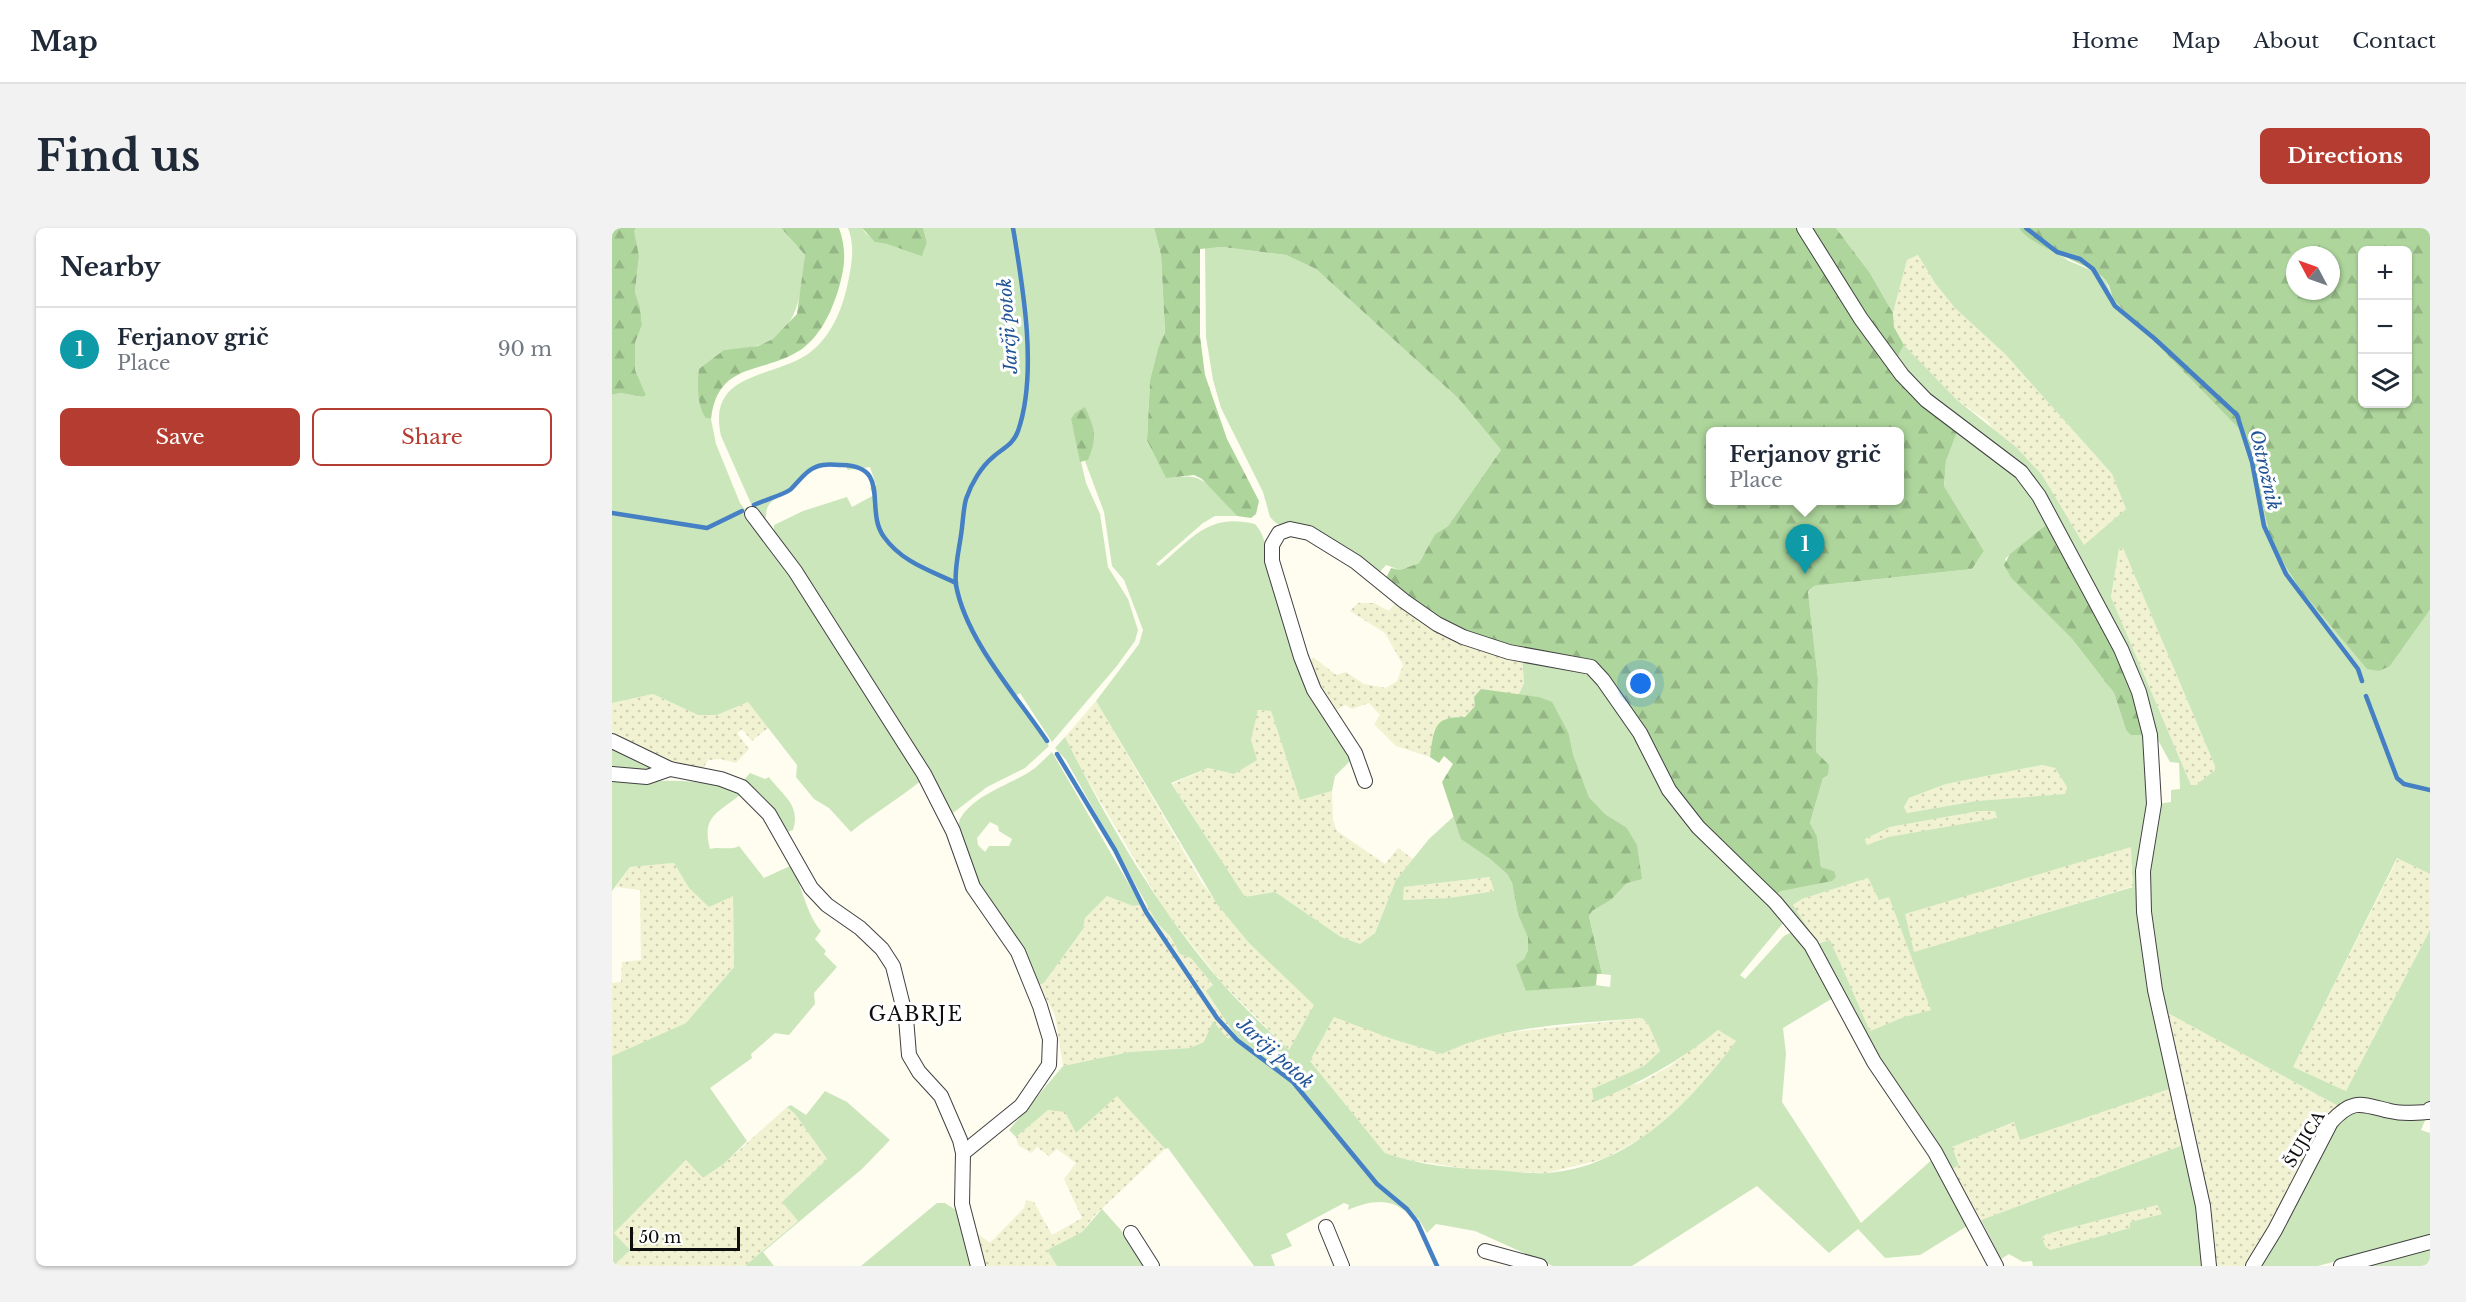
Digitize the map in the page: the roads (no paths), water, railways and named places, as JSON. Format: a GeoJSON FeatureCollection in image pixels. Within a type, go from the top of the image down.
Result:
{"type":"FeatureCollection","features":[{"type":"Feature","properties":{"kind":"street"},"geometry":{"type":"LineString","coordinates":[[1804,228],[1835,279],[1892,362],[1926,400],[2021,472],[2039,496],[2121,649],[2139,692],[2150,735],[2154,804],[2143,871],[2144,912],[2155,990],[2204,1206],[2209,1266]]}},
{"type":"Feature","properties":{"kind":"street"},"geometry":{"type":"LineString","coordinates":[[752,514],[801,580],[924,774],[952,831],[973,887],[1018,952],[1041,1006],[1050,1039],[1049,1065],[1021,1106],[963,1153]]}},
{"type":"Feature","properties":{"kind":"street"},"geometry":{"type":"LineString","coordinates":[[1365,781],[1355,753],[1314,690],[1301,657],[1272,561],[1272,545],[1279,533],[1290,529],[1309,533],[1356,562],[1429,618],[1463,637],[1509,652],[1590,667],[1603,680],[1640,733],[1669,790],[1698,826],[1775,902],[1811,945],[1869,1053],[1935,1152],[1996,1266]]}},
{"type":"Feature","properties":{"kind":"street"},"geometry":{"type":"LineString","coordinates":[[612,741],[670,769],[721,779],[742,787],[756,798],[783,835],[811,888],[827,905],[860,928],[882,949],[893,966],[906,1018],[909,1055],[941,1096],[957,1132],[963,1153],[962,1204],[978,1266]]}},
{"type":"Feature","properties":{"kind":"street"},"geometry":{"type":"LineString","coordinates":[[612,774],[647,777],[670,769]]}},
{"type":"Feature","properties":{"kind":"street","name":"ŠUJICA"},"geometry":{"type":"LineString","coordinates":[[2253,1266],[2275,1230],[2326,1131],[2343,1108],[2356,1104],[2370,1104],[2407,1114],[2428,1112],[2430,1109]]}},
{"type":"Feature","properties":{"kind":"street"},"geometry":{"type":"LineString","coordinates":[[1326,1227],[1342,1266]]}},
{"type":"Feature","properties":{"kind":"street"},"geometry":{"type":"LineString","coordinates":[[1131,1233],[1152,1266]]}},
{"type":"Feature","properties":{"kind":"street"},"geometry":{"type":"LineString","coordinates":[[2341,1266],[2430,1242]]}},
{"type":"Feature","properties":{"kind":"street"},"geometry":{"type":"LineString","coordinates":[[1485,1251],[1540,1266]]}},
{"type":"Feature","properties":{"kind":"waterway","name":"Jarčji potok"},"geometry":{"type":"LineString","coordinates":[[1013,228],[1027,330],[1027,384],[1024,408],[1018,431],[1013,440],[984,466],[968,493],[956,567],[956,585],[970,626],[981,646],[1047,741]]}},
{"type":"Feature","properties":{"kind":"waterway","name":"Ostrožnik"},"geometry":{"type":"LineString","coordinates":[[2026,228],[2057,252],[2080,259],[2093,269],[2115,306],[2155,339],[2237,415],[2252,462],[2264,526],[2286,574],[2358,669],[2362,681]]}},
{"type":"Feature","properties":{"kind":"waterway","name":"Jarčji potok"},"geometry":{"type":"LineString","coordinates":[[754,505],[788,491],[805,474],[818,466],[857,467],[867,473],[872,481],[879,526],[891,546],[908,559],[956,583]]}},
{"type":"Feature","properties":{"kind":"waterway","name":"Jarčji potok"},"geometry":{"type":"LineString","coordinates":[[612,513],[707,528],[742,511]]}},
{"type":"Feature","properties":{"kind":"waterway","name":"Ostrožnik"},"geometry":{"type":"LineString","coordinates":[[2366,696],[2397,778],[2404,784],[2430,790]]}},
{"type":"Feature","properties":{"kind":"waterway","name":"Jarčji potok"},"geometry":{"type":"LineString","coordinates":[[1057,754],[1115,850],[1146,912],[1217,1018],[1237,1040],[1293,1082],[1377,1184],[1407,1209],[1417,1222],[1437,1266]]}},
{"type":"Feature","properties":{"kind":"place","name":"Ferjanov grič"},"geometry":{"type":"Point","coordinates":[1805,574]}},
{"type":"Feature","properties":{"kind":"district","name":"GABRJE"},"geometry":{"type":"Point","coordinates":[916,1014]}}]}
